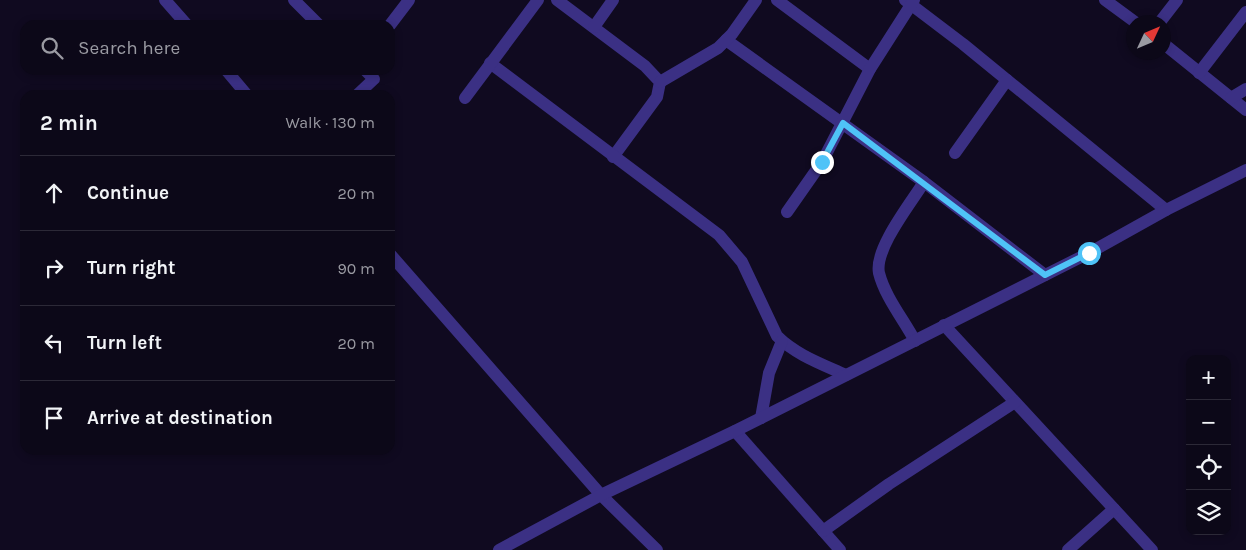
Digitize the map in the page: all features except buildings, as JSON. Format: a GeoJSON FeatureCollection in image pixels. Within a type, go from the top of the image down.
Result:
{"type":"FeatureCollection","features":[{"type":"Feature","properties":{"kind":"street"},"geometry":{"type":"LineString","coordinates":[[165,0],[183,20]]}},
{"type":"Feature","properties":{"kind":"street"},"geometry":{"type":"LineString","coordinates":[[294,0],[315,20]]}},
{"type":"Feature","properties":{"kind":"street"},"geometry":{"type":"LineString","coordinates":[[394,20],[409,0]]}},
{"type":"Feature","properties":{"kind":"street"},"geometry":{"type":"LineString","coordinates":[[465,98],[538,0]]}},
{"type":"Feature","properties":{"kind":"street"},"geometry":{"type":"LineString","coordinates":[[557,0],[645,66],[660,82]]}},
{"type":"Feature","properties":{"kind":"street"},"geometry":{"type":"LineString","coordinates":[[594,27],[614,0]]}},
{"type":"Feature","properties":{"kind":"street"},"geometry":{"type":"LineString","coordinates":[[660,82],[703,59],[726,40],[756,0]]}},
{"type":"Feature","properties":{"kind":"street"},"geometry":{"type":"LineString","coordinates":[[778,0],[870,69]]}},
{"type":"Feature","properties":{"kind":"street"},"geometry":{"type":"LineString","coordinates":[[1105,0],[1126,15]]}},
{"type":"Feature","properties":{"kind":"street"},"geometry":{"type":"LineString","coordinates":[[1165,15],[1177,0]]}},
{"type":"Feature","properties":{"kind":"street"},"geometry":{"type":"LineString","coordinates":[[788,212],[822,162],[870,69],[910,2],[1166,210]]}},
{"type":"Feature","properties":{"kind":"street"},"geometry":{"type":"LineString","coordinates":[[1199,73],[1246,12]]}},
{"type":"Feature","properties":{"kind":"street"},"geometry":{"type":"LineString","coordinates":[[726,40],[924,182],[1045,275]]}},
{"type":"Feature","properties":{"kind":"street"},"geometry":{"type":"LineString","coordinates":[[1171,50],[1246,110]]}},
{"type":"Feature","properties":{"kind":"street"},"geometry":{"type":"LineString","coordinates":[[490,63],[613,157],[699,219],[732,248],[742,262],[772,327],[782,341],[800,354],[846,375]]}},
{"type":"Feature","properties":{"kind":"street"},"geometry":{"type":"LineString","coordinates":[[230,75],[243,90]]}},
{"type":"Feature","properties":{"kind":"street"},"geometry":{"type":"LineString","coordinates":[[362,90],[374,79],[370,75]]}},
{"type":"Feature","properties":{"kind":"street"},"geometry":{"type":"LineString","coordinates":[[955,153],[1007,80]]}},
{"type":"Feature","properties":{"kind":"street"},"geometry":{"type":"LineString","coordinates":[[613,157],[657,97],[660,82]]}},
{"type":"Feature","properties":{"kind":"street"},"geometry":{"type":"LineString","coordinates":[[1231,98],[1246,89]]}},
{"type":"Feature","properties":{"kind":"street"},"geometry":{"type":"LineString","coordinates":[[499,550],[601,495],[735,431],[915,341],[1246,170]]}},
{"type":"Feature","properties":{"kind":"street"},"geometry":{"type":"LineString","coordinates":[[915,341],[882,284],[879,271],[880,258],[885,245],[924,182]]}},
{"type":"Feature","properties":{"kind":"street"},"geometry":{"type":"LineString","coordinates":[[395,260],[601,495],[657,550]]}},
{"type":"Feature","properties":{"kind":"street"},"geometry":{"type":"LineString","coordinates":[[944,325],[1152,550]]}},
{"type":"Feature","properties":{"kind":"street"},"geometry":{"type":"LineString","coordinates":[[761,418],[769,373],[782,341]]}},
{"type":"Feature","properties":{"kind":"street"},"geometry":{"type":"LineString","coordinates":[[823,531],[889,484],[1015,402]]}},
{"type":"Feature","properties":{"kind":"street"},"geometry":{"type":"LineString","coordinates":[[735,431],[840,550]]}},
{"type":"Feature","properties":{"kind":"street"},"geometry":{"type":"LineString","coordinates":[[1068,550],[1114,509]]}},
{"type":"Feature","properties":{"kind":"route"},"geometry":{"type":"LineString","coordinates":[[822,162],[843,123],[924,182],[1045,275],[1089,253]]}}]}
